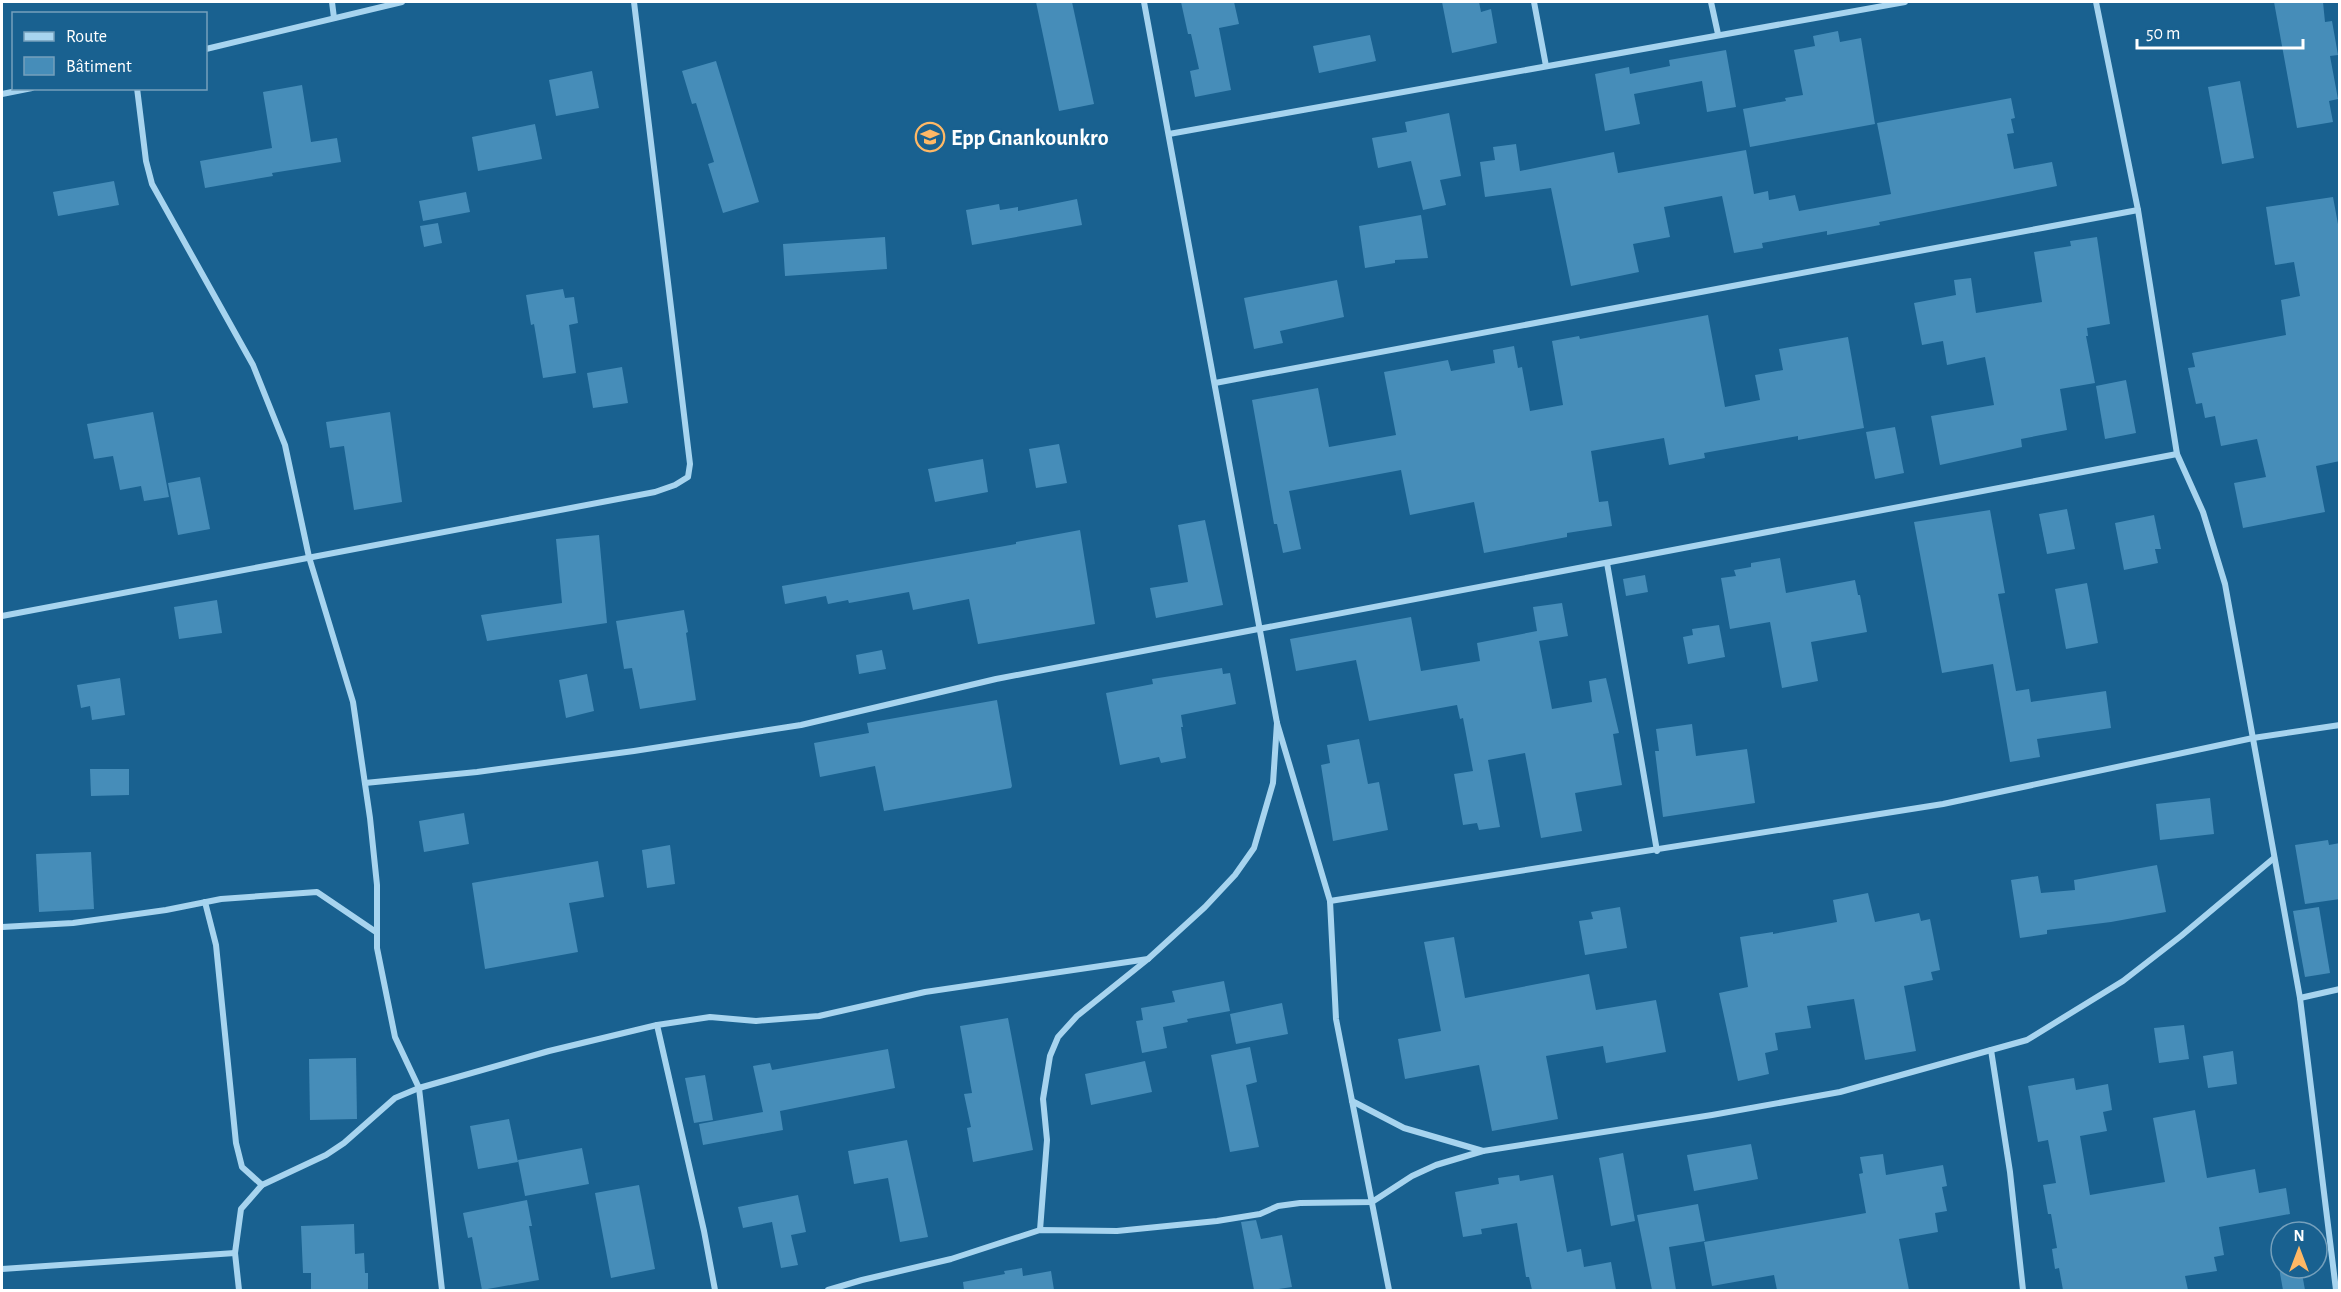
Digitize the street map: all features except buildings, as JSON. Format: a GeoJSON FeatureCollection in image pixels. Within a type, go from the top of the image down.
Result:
{"type":"FeatureCollection","features":[{"type":"Feature","properties":{"kind":"street"},"geometry":{"type":"LineString","coordinates":[[332,2],[334,18]]}},
{"type":"Feature","properties":{"kind":"street"},"geometry":{"type":"LineString","coordinates":[[207,49],[402,2]]}},
{"type":"Feature","properties":{"kind":"street"},"geometry":{"type":"LineString","coordinates":[[2,616],[655,492],[675,485],[688,477],[690,464],[634,2]]}},
{"type":"Feature","properties":{"kind":"street"},"geometry":{"type":"LineString","coordinates":[[1144,2],[1277,723],[1330,902],[1336,1019],[1389,1290]]}},
{"type":"Feature","properties":{"kind":"street"},"geometry":{"type":"LineString","coordinates":[[1534,2],[1546,66]]}},
{"type":"Feature","properties":{"kind":"street"},"geometry":{"type":"LineString","coordinates":[[1712,2],[1718,34]]}},
{"type":"Feature","properties":{"kind":"street"},"geometry":{"type":"LineString","coordinates":[[1169,134],[1905,2]]}},
{"type":"Feature","properties":{"kind":"street"},"geometry":{"type":"LineString","coordinates":[[2096,2],[2138,210],[2177,454],[2203,512],[2225,585],[2300,998],[2336,1290]]}},
{"type":"Feature","properties":{"kind":"street"},"geometry":{"type":"LineString","coordinates":[[2,94],[22,90]]}},
{"type":"Feature","properties":{"kind":"street"},"geometry":{"type":"LineString","coordinates":[[137,90],[146,161],[152,184],[254,365],[285,445],[309,557],[353,702],[377,885],[376,932],[384,990],[395,1037],[418,1088],[442,1290]]}},
{"type":"Feature","properties":{"kind":"street"},"geometry":{"type":"LineString","coordinates":[[1215,383],[2138,210]]}},
{"type":"Feature","properties":{"kind":"street"},"geometry":{"type":"LineString","coordinates":[[365,783],[477,772],[801,725],[996,679],[2177,454]]}},
{"type":"Feature","properties":{"kind":"street"},"geometry":{"type":"LineString","coordinates":[[1607,564],[1657,851]]}},
{"type":"Feature","properties":{"kind":"street"},"geometry":{"type":"LineString","coordinates":[[1040,1230],[1047,1140],[1043,1099],[1050,1056],[1058,1037],[1077,1017],[1148,959],[1205,907],[1235,874],[1254,848],[1273,783],[1277,723]]}},
{"type":"Feature","properties":{"kind":"street"},"geometry":{"type":"LineString","coordinates":[[1330,902],[1943,804],[2253,738],[2340,725]]}},
{"type":"Feature","properties":{"kind":"street"},"geometry":{"type":"LineString","coordinates":[[828,1290],[951,1259],[1040,1230],[1117,1231],[1218,1221],[1260,1214],[1278,1206],[1300,1203],[1372,1202],[1412,1176],[1436,1165],[1483,1151],[1712,1115],[1840,1092],[2027,1040],[2123,981],[2274,858]]}},
{"type":"Feature","properties":{"kind":"street"},"geometry":{"type":"LineString","coordinates":[[2,927],[73,923],[166,910],[221,898],[317,892],[376,932]]}},
{"type":"Feature","properties":{"kind":"street"},"geometry":{"type":"LineString","coordinates":[[205,902],[216,945],[236,1143],[242,1167],[262,1185]]}},
{"type":"Feature","properties":{"kind":"street"},"geometry":{"type":"LineString","coordinates":[[239,1290],[235,1253],[241,1209],[262,1185],[326,1155],[344,1143],[395,1098],[418,1088],[657,1025],[710,1017],[756,1021],[819,1016],[925,992],[1148,959]]}},
{"type":"Feature","properties":{"kind":"street"},"geometry":{"type":"LineString","coordinates":[[2300,998],[2340,989]]}},
{"type":"Feature","properties":{"kind":"street"},"geometry":{"type":"LineString","coordinates":[[657,1025],[704,1231],[715,1290]]}},
{"type":"Feature","properties":{"kind":"street"},"geometry":{"type":"LineString","coordinates":[[1991,1050],[2010,1172],[2023,1290]]}},
{"type":"Feature","properties":{"kind":"street"},"geometry":{"type":"LineString","coordinates":[[1352,1101],[1404,1128],[1483,1151]]}},
{"type":"Feature","properties":{"kind":"street"},"geometry":{"type":"LineString","coordinates":[[2,1269],[235,1253]]}},
{"type":"Feature","properties":{"kind":"place","name":"Epp Gnankounkro"},"geometry":{"type":"Point","coordinates":[930,137]}}]}
